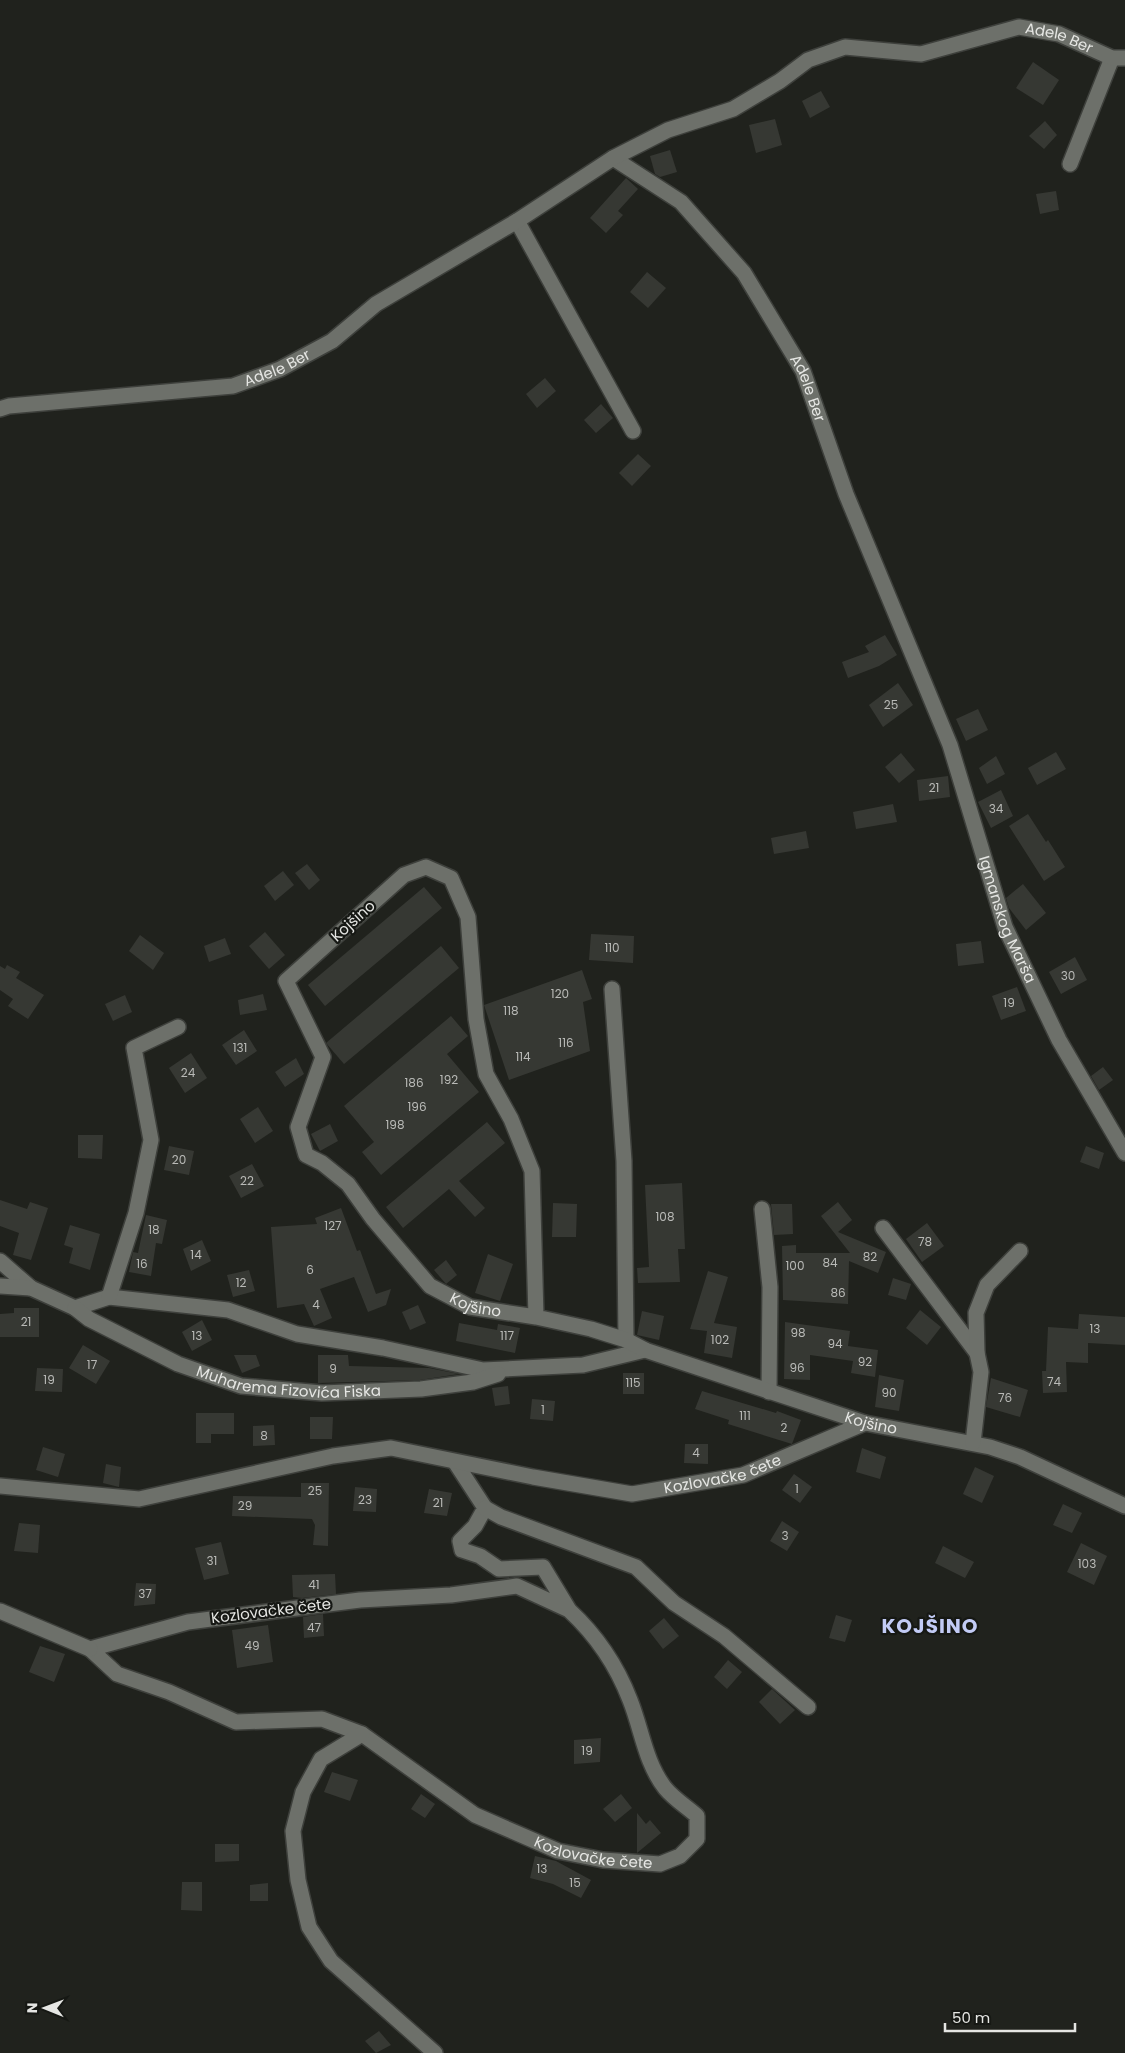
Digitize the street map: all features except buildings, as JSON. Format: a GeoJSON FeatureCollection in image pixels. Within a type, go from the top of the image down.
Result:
{"type":"FeatureCollection","features":[{"type":"Feature","properties":{"kind":"street","name":"Adele Ber"},"geometry":{"type":"LineString","coordinates":[[0,409],[9,406],[233,386],[280,369],[332,341],[376,304],[517,221],[612,158],[668,130],[733,109],[780,81],[808,60],[844,47],[921,54],[1019,26],[1059,34],[1119,58],[1070,164]]}},
{"type":"Feature","properties":{"kind":"street","name":"Adele Ber"},"geometry":{"type":"LineString","coordinates":[[612,158],[681,202],[694,216],[744,273],[803,370],[846,494],[920,673]]}},
{"type":"Feature","properties":{"kind":"street"},"geometry":{"type":"LineString","coordinates":[[517,221],[633,431]]}},
{"type":"Feature","properties":{"kind":"street","name":"Igmanskog Marša"},"geometry":{"type":"LineString","coordinates":[[920,673],[950,745],[1005,927],[1059,1040],[1125,1153]]}},
{"type":"Feature","properties":{"kind":"street","name":"Kojšino"},"geometry":{"type":"LineString","coordinates":[[536,1317],[532,1171],[511,1119],[486,1074],[476,1019],[468,917],[451,878],[426,867],[404,875],[286,981],[323,1056],[298,1128],[306,1155],[322,1163],[348,1184],[373,1220],[430,1286],[470,1307],[536,1317],[626,1340],[645,1350],[865,1423],[973,1443],[1020,1457],[1125,1506]]}},
{"type":"Feature","properties":{"kind":"street"},"geometry":{"type":"LineString","coordinates":[[612,989],[624,1161],[626,1340]]}},
{"type":"Feature","properties":{"kind":"street"},"geometry":{"type":"LineString","coordinates":[[109,1297],[136,1213],[152,1140],[134,1048],[178,1027]]}},
{"type":"Feature","properties":{"kind":"street"},"geometry":{"type":"LineString","coordinates":[[762,1210],[770,1287],[769,1392]]}},
{"type":"Feature","properties":{"kind":"street"},"geometry":{"type":"LineString","coordinates":[[883,1228],[977,1353]]}},
{"type":"Feature","properties":{"kind":"street"},"geometry":{"type":"LineString","coordinates":[[973,1443],[981,1372],[977,1353],[976,1313],[988,1285],[1020,1251]]}},
{"type":"Feature","properties":{"kind":"street"},"geometry":{"type":"LineString","coordinates":[[0,1261],[31,1288]]}},
{"type":"Feature","properties":{"kind":"street","name":"Muharema Fizovića Fiska"},"geometry":{"type":"LineString","coordinates":[[0,1286],[31,1288],[75,1308],[88,1319],[178,1364],[241,1386],[322,1393],[421,1389],[473,1382],[516,1369]]}},
{"type":"Feature","properties":{"kind":"street","name":"Muharema Fizovića Fiska"},"geometry":{"type":"LineString","coordinates":[[75,1308],[109,1297],[228,1310],[297,1334],[383,1348],[483,1370],[583,1365],[645,1350]]}},
{"type":"Feature","properties":{"kind":"street","name":"Kozlovačke čete"},"geometry":{"type":"LineString","coordinates":[[0,1486],[139,1499],[333,1456],[391,1448],[533,1478],[632,1494],[743,1475],[865,1423]]}},
{"type":"Feature","properties":{"kind":"street"},"geometry":{"type":"LineString","coordinates":[[455,1462],[485,1508],[501,1517],[636,1567],[674,1602],[724,1636],[808,1706]]}},
{"type":"Feature","properties":{"kind":"street","name":"Kozlovačke čete"},"geometry":{"type":"LineString","coordinates":[[0,1611],[90,1649],[118,1674],[169,1692],[236,1722],[322,1719],[362,1734],[475,1815],[558,1851],[636,1864],[660,1864],[680,1856],[698,1839],[697,1816],[666,1789],[648,1760],[630,1700],[590,1629],[569,1610],[543,1567],[499,1569],[480,1556],[462,1550],[460,1540],[475,1526],[485,1508]]}},
{"type":"Feature","properties":{"kind":"street","name":"Kozlovačke čete"},"geometry":{"type":"LineString","coordinates":[[90,1649],[188,1622],[360,1600],[451,1595],[516,1586],[569,1610]]}},
{"type":"Feature","properties":{"kind":"street"},"geometry":{"type":"LineString","coordinates":[[362,1734],[321,1759],[303,1792],[293,1831],[298,1880],[309,1927],[331,1961],[435,2053]]}},
{"type":"Feature","properties":{"kind":"district","name":"KOJŠINO"},"geometry":{"type":"Point","coordinates":[930,1626]}}]}
